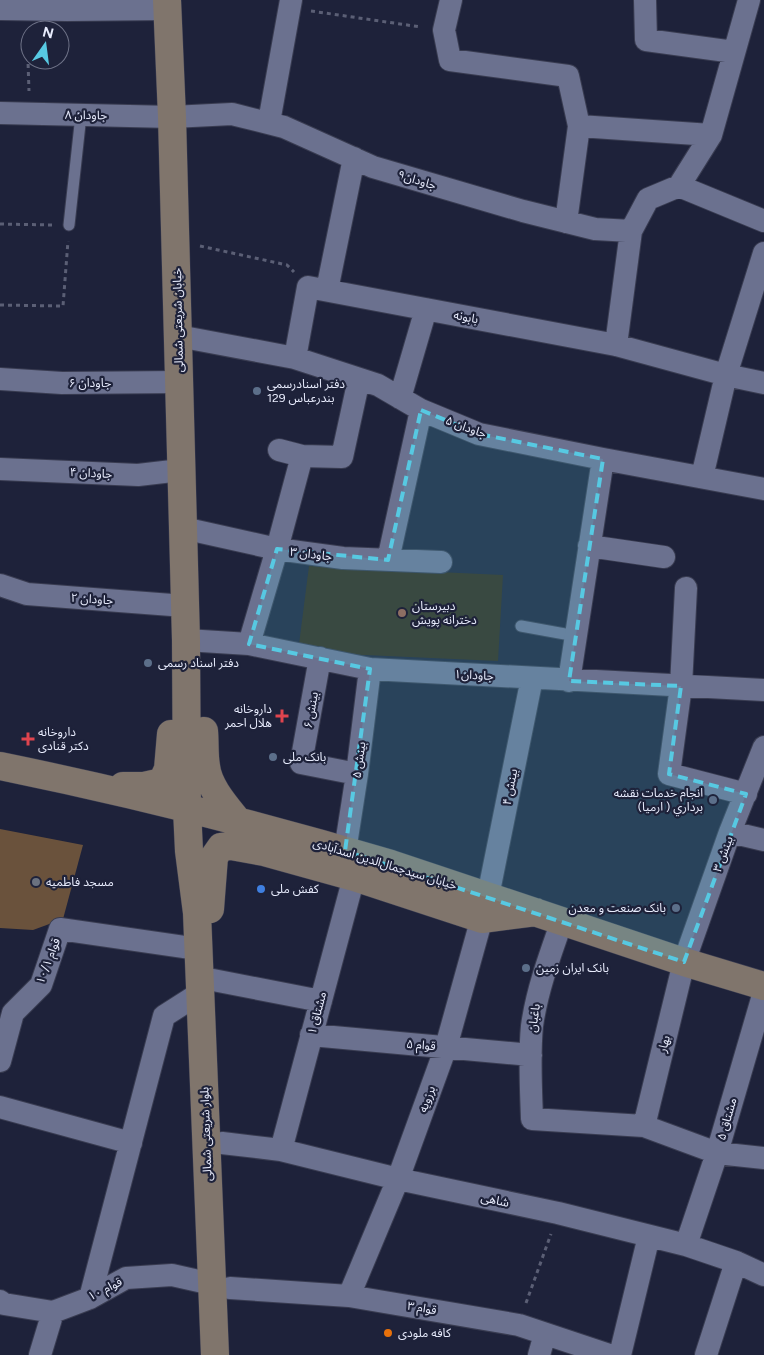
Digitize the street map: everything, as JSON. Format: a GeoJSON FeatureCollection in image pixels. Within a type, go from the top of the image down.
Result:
{"type":"FeatureCollection","features":[{"type":"Feature","properties":{"kind":"main road","name":"خیابان شریعتی شمالی"},"geometry":{"type":"LineString","coordinates":[[167,5],[176,240],[186,640],[187,809],[189,851],[203,913]]}},
{"type":"Feature","properties":{"kind":"main road"},"geometry":{"type":"LineString","coordinates":[[89,786],[144,786],[162,782],[168,770],[171,729],[171,678],[186,640]]}},
{"type":"Feature","properties":{"kind":"main road"},"geometry":{"type":"LineString","coordinates":[[186,640],[202,679],[206,768],[211,782],[222,801],[237,820]]}},
{"type":"Feature","properties":{"kind":"main road","name":"خیابان سیدجمال‌الدین اسدآبادی"},"geometry":{"type":"LineString","coordinates":[[0,766],[237,820],[345,850],[485,908],[536,912],[684,962],[764,986]]}},
{"type":"Feature","properties":{"kind":"main road"},"geometry":{"type":"LineString","coordinates":[[203,913],[214,857],[222,847],[231,846],[264,852],[354,877],[485,908]]}},
{"type":"Feature","properties":{"kind":"main road","name":"بلوار شریعتی شمالی"},"geometry":{"type":"LineString","coordinates":[[203,913],[198,949],[207,986],[222,1143],[221,1286],[215,1355]]}},
{"type":"Feature","properties":{"kind":"main road","name":"بلوار شریعتی شمالی"},"geometry":{"type":"LineString","coordinates":[[203,913],[221,1286],[234,1355]]}},
{"type":"Feature","properties":{"kind":"street"},"geometry":{"type":"LineString","coordinates":[[451,0],[444,30],[450,60],[568,76],[579,126],[566,222]]}},
{"type":"Feature","properties":{"kind":"street"},"geometry":{"type":"LineString","coordinates":[[645,0],[646,40],[734,52]]}},
{"type":"Feature","properties":{"kind":"street"},"geometry":{"type":"LineString","coordinates":[[616,345],[631,231],[648,199],[680,186],[711,134],[749,0]]}},
{"type":"Feature","properties":{"kind":"street"},"geometry":{"type":"LineString","coordinates":[[269,122],[291,4]]}},
{"type":"Feature","properties":{"kind":"street"},"geometry":{"type":"LineString","coordinates":[[0,9],[167,5]]}},
{"type":"Feature","properties":{"kind":"street","name":"جاودان ۸"},"geometry":{"type":"LineString","coordinates":[[0,113],[172,117]]}},
{"type":"Feature","properties":{"kind":"street","name":"جاودان۹"},"geometry":{"type":"LineString","coordinates":[[172,117],[232,114],[269,122],[373,167],[566,222],[595,229],[631,231]]}},
{"type":"Feature","properties":{"kind":"street"},"geometry":{"type":"LineString","coordinates":[[579,126],[711,134]]}},
{"type":"Feature","properties":{"kind":"street"},"geometry":{"type":"LineString","coordinates":[[295,358],[317,289],[354,158]]}},
{"type":"Feature","properties":{"kind":"street"},"geometry":{"type":"LineString","coordinates":[[680,186],[764,221]]}},
{"type":"Feature","properties":{"kind":"street"},"geometry":{"type":"LineString","coordinates":[[702,477],[726,375],[764,253]]}},
{"type":"Feature","properties":{"kind":"street","name":"بابونه"},"geometry":{"type":"LineString","coordinates":[[317,289],[616,345],[726,375],[764,382]]}},
{"type":"Feature","properties":{"kind":"street"},"geometry":{"type":"LineString","coordinates":[[400,398],[426,309]]}},
{"type":"Feature","properties":{"kind":"street","name":"جاودان ۵"},"geometry":{"type":"LineString","coordinates":[[178,336],[295,358],[378,384],[421,410],[479,434],[764,489]]}},
{"type":"Feature","properties":{"kind":"street","name":"جاودان ۶"},"geometry":{"type":"LineString","coordinates":[[0,379],[62,383],[179,382]]}},
{"type":"Feature","properties":{"kind":"street"},"geometry":{"type":"LineString","coordinates":[[279,450],[302,456],[342,457],[359,379]]}},
{"type":"Feature","properties":{"kind":"street"},"geometry":{"type":"LineString","coordinates":[[388,560],[421,410]]}},
{"type":"Feature","properties":{"kind":"street"},"geometry":{"type":"LineString","coordinates":[[249,644],[302,456]]}},
{"type":"Feature","properties":{"kind":"street"},"geometry":{"type":"LineString","coordinates":[[568,680],[603,459]]}},
{"type":"Feature","properties":{"kind":"street","name":"جاودان ۴"},"geometry":{"type":"LineString","coordinates":[[0,469],[138,475],[181,470]]}},
{"type":"Feature","properties":{"kind":"street","name":"جاودان ۳"},"geometry":{"type":"LineString","coordinates":[[183,528],[277,549],[343,558],[442,562]]}},
{"type":"Feature","properties":{"kind":"street"},"geometry":{"type":"LineString","coordinates":[[589,546],[664,557]]}},
{"type":"Feature","properties":{"kind":"street","name":"جاودان ۲"},"geometry":{"type":"LineString","coordinates":[[0,585],[27,594],[185,606]]}},
{"type":"Feature","properties":{"kind":"street"},"geometry":{"type":"LineString","coordinates":[[686,588],[681,686],[669,774],[746,794]]}},
{"type":"Feature","properties":{"kind":"street","name":"جاودان۱"},"geometry":{"type":"LineString","coordinates":[[186,640],[249,644],[370,669],[764,690]]}},
{"type":"Feature","properties":{"kind":"street","name":"بینش ۶"},"geometry":{"type":"LineString","coordinates":[[320,658],[301,763],[357,774]]}},
{"type":"Feature","properties":{"kind":"street","name":"بینش ۵"},"geometry":{"type":"LineString","coordinates":[[345,850],[370,669]]}},
{"type":"Feature","properties":{"kind":"street","name":"بینش ۴"},"geometry":{"type":"LineString","coordinates":[[485,908],[532,678]]}},
{"type":"Feature","properties":{"kind":"street","name":"بینش ۳"},"geometry":{"type":"LineString","coordinates":[[684,962],[730,832],[764,748]]}},
{"type":"Feature","properties":{"kind":"street"},"geometry":{"type":"LineString","coordinates":[[730,832],[764,840]]}},
{"type":"Feature","properties":{"kind":"street","name":"مشتاق ۱"},"geometry":{"type":"LineString","coordinates":[[281,1150],[354,877]]}},
{"type":"Feature","properties":{"kind":"street","name":"برزویه"},"geometry":{"type":"LineString","coordinates":[[349,1296],[398,1179],[446,1047],[485,908]]}},
{"type":"Feature","properties":{"kind":"street","name":"باغبان"},"geometry":{"type":"LineString","coordinates":[[562,921],[538,992],[532,1026],[532,1119],[644,1126]]}},
{"type":"Feature","properties":{"kind":"street","name":"قوام ۱۰/۱"},"geometry":{"type":"LineString","coordinates":[[0,1060],[5,1021],[41,985],[60,930],[198,949]]}},
{"type":"Feature","properties":{"kind":"street","name":"بهار"},"geometry":{"type":"LineString","coordinates":[[644,1126],[684,962]]}},
{"type":"Feature","properties":{"kind":"street"},"geometry":{"type":"LineString","coordinates":[[90,1298],[164,1016],[207,986],[320,1001]]}},
{"type":"Feature","properties":{"kind":"street","name":"مشتاق ۵"},"geometry":{"type":"LineString","coordinates":[[686,1245],[718,1154],[764,992]]}},
{"type":"Feature","properties":{"kind":"street","name":"قوام ۵"},"geometry":{"type":"LineString","coordinates":[[311,1035],[531,1055]]}},
{"type":"Feature","properties":{"kind":"street"},"geometry":{"type":"LineString","coordinates":[[0,1107],[130,1143]]}},
{"type":"Feature","properties":{"kind":"street"},"geometry":{"type":"LineString","coordinates":[[644,1126],[718,1154],[764,1158]]}},
{"type":"Feature","properties":{"kind":"street","name":"شاهی"},"geometry":{"type":"LineString","coordinates":[[222,1143],[281,1150],[398,1179],[558,1213],[686,1245],[736,1262],[764,1275]]}},
{"type":"Feature","properties":{"kind":"street"},"geometry":{"type":"LineString","coordinates":[[620,1355],[650,1236]]}},
{"type":"Feature","properties":{"kind":"street"},"geometry":{"type":"LineString","coordinates":[[706,1355],[736,1262]]}},
{"type":"Feature","properties":{"kind":"street","name":"قوام ۱۰"},"geometry":{"type":"LineString","coordinates":[[0,1300],[4,1304],[53,1312],[90,1298],[126,1278],[172,1275],[221,1286]]}},
{"type":"Feature","properties":{"kind":"street","name":"قوام ۳"},"geometry":{"type":"LineString","coordinates":[[221,1286],[349,1296],[519,1325],[542,1344],[609,1355]]}},
{"type":"Feature","properties":{"kind":"street"},"geometry":{"type":"LineString","coordinates":[[40,1355],[53,1312]]}},
{"type":"Feature","properties":{"kind":"lane"},"geometry":{"type":"LineString","coordinates":[[70,225],[81,115]]}},
{"type":"Feature","properties":{"kind":"lane"},"geometry":{"type":"LineString","coordinates":[[521,626],[576,636]]}},
{"type":"Feature","properties":{"kind":"path"},"geometry":{"type":"LineString","coordinates":[[291,4],[444,30]]}},
{"type":"Feature","properties":{"kind":"path"},"geometry":{"type":"LineString","coordinates":[[26,9],[30,114]]}},
{"type":"Feature","properties":{"kind":"path"},"geometry":{"type":"LineString","coordinates":[[0,224],[70,225],[63,306],[0,305]]}},
{"type":"Feature","properties":{"kind":"path"},"geometry":{"type":"LineString","coordinates":[[176,240],[287,265],[317,289]]}},
{"type":"Feature","properties":{"kind":"path"},"geometry":{"type":"LineString","coordinates":[[519,1325],[558,1213]]}},
{"type":"Feature","properties":{"kind":"highlighted area"},"geometry":{"type":"Polygon","coordinates":[[[421,410],[479,434],[603,459],[569,681],[681,686],[669,774],[746,794],[684,962],[345,851],[370,669],[249,644],[277,549],[388,560],[421,410]]]}},
{"type":"Feature","properties":{"kind":"shaded area","name":"دبیرستان دخترانه پویش"},"geometry":{"type":"Polygon","coordinates":[[[309,566],[503,575],[498,661],[298,652],[309,566]]]}},
{"type":"Feature","properties":{"kind":"building","name":"مسجد فاطمیه"},"geometry":{"type":"Polygon","coordinates":[[[0,829],[83,845],[63,919],[33,930],[0,928],[0,829]]]}},
{"type":"Feature","properties":{"kind":"place","name":"دفتر اسنادرسمی 129 بندرعباس"},"geometry":{"type":"Point","coordinates":[257,391]}},
{"type":"Feature","properties":{"kind":"place","name":"دبیرستان دخترانه پویش"},"geometry":{"type":"Point","coordinates":[402,613]}},
{"type":"Feature","properties":{"kind":"place","name":"دفتر اسناد رسمی"},"geometry":{"type":"Point","coordinates":[148,663]}},
{"type":"Feature","properties":{"kind":"place","name":"داروخانه هلال احمر"},"geometry":{"type":"Point","coordinates":[282,716]}},
{"type":"Feature","properties":{"kind":"place","name":"داروخانه دکتر قنادی"},"geometry":{"type":"Point","coordinates":[28,739]}},
{"type":"Feature","properties":{"kind":"place","name":"بانک ملی"},"geometry":{"type":"Point","coordinates":[273,757]}},
{"type":"Feature","properties":{"kind":"place","name":"انجام خدمات نقشه برداري ( ارميا)"},"geometry":{"type":"Point","coordinates":[713,800]}},
{"type":"Feature","properties":{"kind":"place","name":"مسجد فاطمیه"},"geometry":{"type":"Point","coordinates":[36,882]}},
{"type":"Feature","properties":{"kind":"place","name":"کفش ملی"},"geometry":{"type":"Point","coordinates":[261,889]}},
{"type":"Feature","properties":{"kind":"place","name":"بانک صنعت و معدن"},"geometry":{"type":"Point","coordinates":[676,908]}},
{"type":"Feature","properties":{"kind":"place","name":"بانک ایران زمین"},"geometry":{"type":"Point","coordinates":[526,968]}},
{"type":"Feature","properties":{"kind":"place","name":"کافه ملودی"},"geometry":{"type":"Point","coordinates":[388,1333]}}]}
